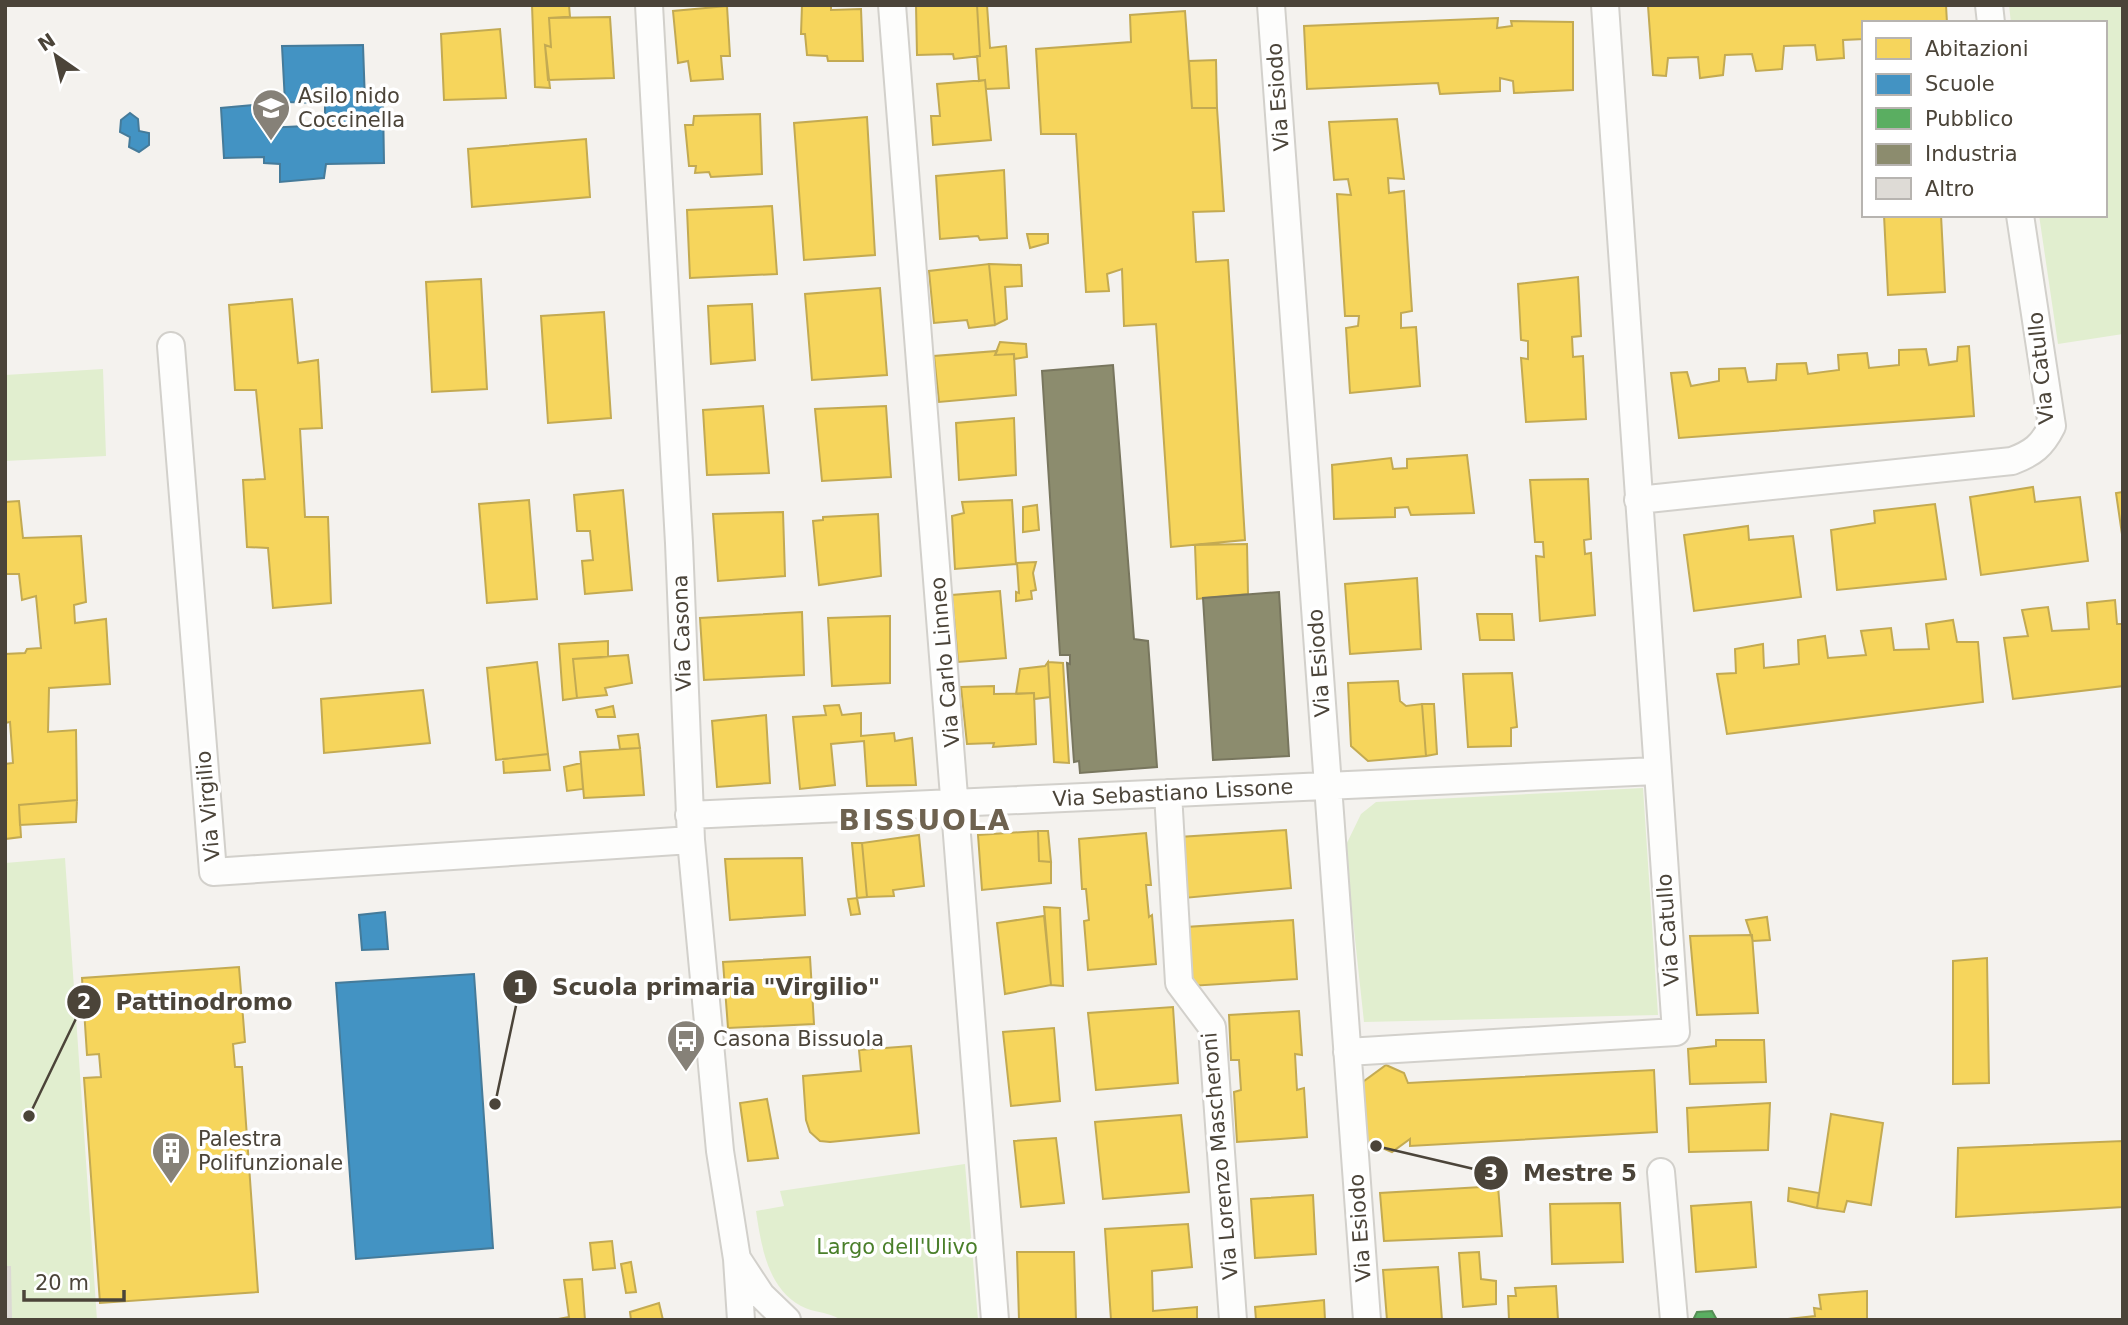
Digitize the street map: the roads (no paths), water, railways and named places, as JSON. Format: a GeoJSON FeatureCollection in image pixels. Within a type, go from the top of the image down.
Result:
{"type":"FeatureCollection","features":[{"type":"Feature","properties":{"kind":"street","name":"Via Casona"},"geometry":{"type":"LineString","coordinates":[[649,5],[679,543],[690,828],[720,1151],[737,1259],[741,1320]]}},
{"type":"Feature","properties":{"kind":"street","name":"Via Carlo Linneo"},"geometry":{"type":"LineString","coordinates":[[892,5],[995,1320]]}},
{"type":"Feature","properties":{"kind":"street","name":"Via Esiodo"},"geometry":{"type":"LineString","coordinates":[[1271,5],[1367,1320]]}},
{"type":"Feature","properties":{"kind":"street","name":"Via Catullo"},"geometry":{"type":"LineString","coordinates":[[1348,1052],[1676,1032],[1605,5]]}},
{"type":"Feature","properties":{"kind":"street","name":"Via Catullo"},"geometry":{"type":"LineString","coordinates":[[1638,500],[2012,461],[2032,453],[2045,440],[2052,426],[2020,217]]}},
{"type":"Feature","properties":{"kind":"street","name":"Via Virgilio"},"geometry":{"type":"LineString","coordinates":[[171,346],[213,872],[690,828]]}},
{"type":"Feature","properties":{"kind":"street","name":"Via Sebastiano Lissone"},"geometry":{"type":"LineString","coordinates":[[690,828],[956,803],[1656,771]]}},
{"type":"Feature","properties":{"kind":"street","name":"Via Lorenzo Mascheroni"},"geometry":{"type":"LineString","coordinates":[[1168,793],[1178,983],[1212,1027],[1233,1320]]}},
{"type":"Feature","properties":{"kind":"street"},"geometry":{"type":"LineString","coordinates":[[1661,1172],[1674,1320]]}},
{"type":"Feature","properties":{"kind":"street","name":"Via Casona"},"geometry":{"type":"LineString","coordinates":[[737,1259],[761,1295],[787,1320]]}},
{"type":"Feature","properties":{"kind":"place","name":"Asilo nido Coccinella"},"geometry":{"type":"Point","coordinates":[271,142]}},
{"type":"Feature","properties":{"kind":"place","name":"Casona Bissuola"},"geometry":{"type":"Point","coordinates":[686,1073]}},
{"type":"Feature","properties":{"kind":"place","name":"Scuola primaria \"Virgilio\""},"geometry":{"type":"Point","coordinates":[495,1104]}},
{"type":"Feature","properties":{"kind":"place","name":"Pattinodromo"},"geometry":{"type":"Point","coordinates":[29,1116]}},
{"type":"Feature","properties":{"kind":"place","name":"Mestre 5"},"geometry":{"type":"Point","coordinates":[1376,1146]}},
{"type":"Feature","properties":{"kind":"place","name":"Palestra Polifunzionale"},"geometry":{"type":"Point","coordinates":[171,1185]}},
{"type":"Feature","properties":{"kind":"district","name":"BISSUOLA"},"geometry":{"type":"Point","coordinates":[925,820]}},
{"type":"Feature","properties":{"kind":"park label","name":"Largo dell'Ulivo"},"geometry":{"type":"Point","coordinates":[897,1247]}}]}
